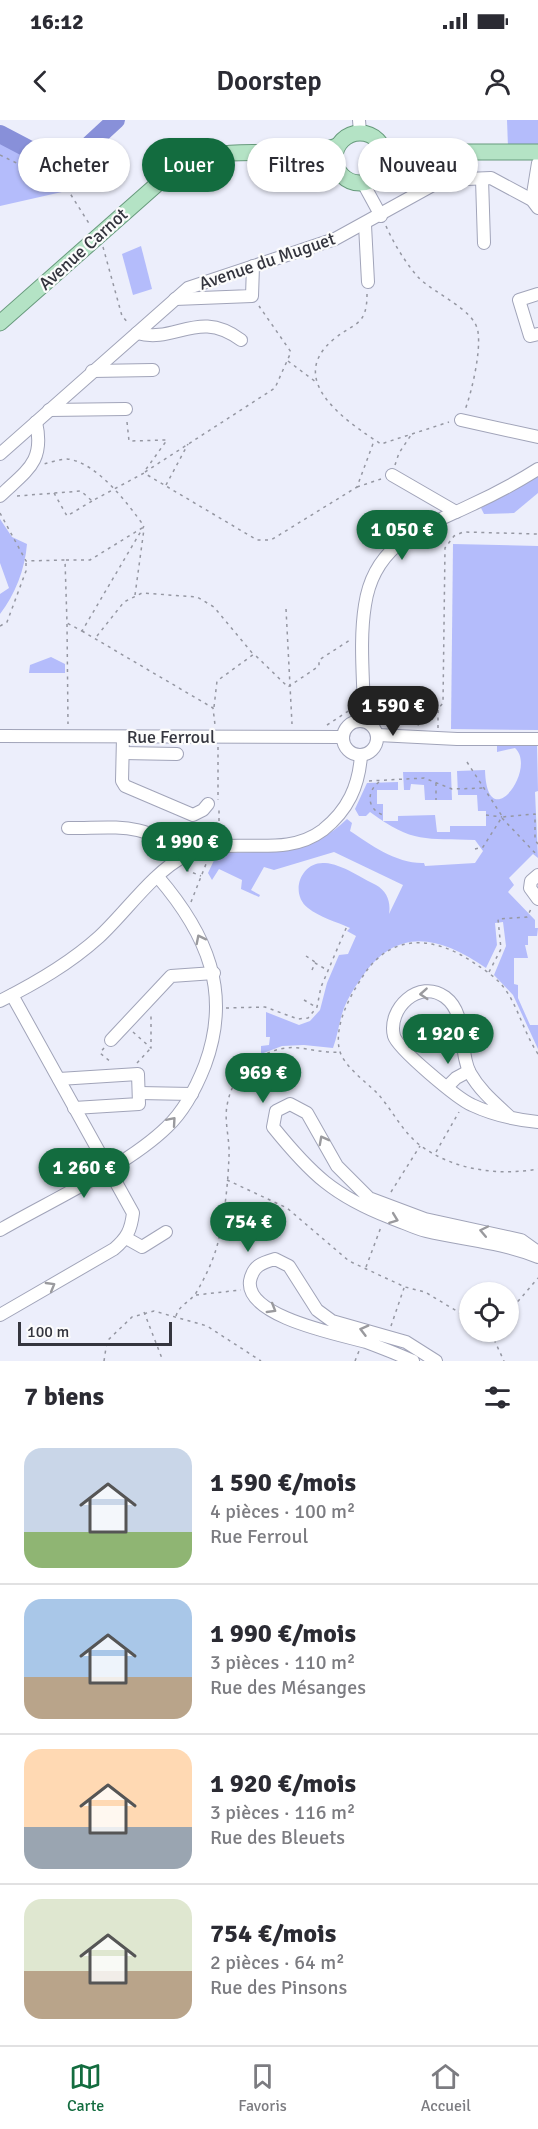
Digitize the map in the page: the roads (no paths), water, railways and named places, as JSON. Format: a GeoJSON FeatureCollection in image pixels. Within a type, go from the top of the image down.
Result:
{"type":"FeatureCollection","features":[{"type":"Feature","properties":{"kind":"main road"},"geometry":{"type":"LineString","coordinates":[[344,138],[359,126],[375,138]]}},
{"type":"Feature","properties":{"kind":"main road"},"geometry":{"type":"LineString","coordinates":[[478,153],[538,152]]}},
{"type":"Feature","properties":{"kind":"main road","name":"Avenue Carnot"},"geometry":{"type":"LineString","coordinates":[[0,323],[163,179],[182,166],[221,154],[247,153]]}},
{"type":"Feature","properties":{"kind":"street"},"geometry":{"type":"LineString","coordinates":[[535,204],[538,163]]}},
{"type":"Feature","properties":{"kind":"street","name":"Avenue du Muguet"},"geometry":{"type":"LineString","coordinates":[[0,454],[188,288],[335,239],[381,216],[442,180],[491,178],[535,204]]}},
{"type":"Feature","properties":{"kind":"street"},"geometry":{"type":"LineString","coordinates":[[482,179],[484,243]]}},
{"type":"Feature","properties":{"kind":"street"},"geometry":{"type":"LineString","coordinates":[[368,192],[381,216]]}},
{"type":"Feature","properties":{"kind":"street"},"geometry":{"type":"LineString","coordinates":[[364,225],[368,282]]}},
{"type":"Feature","properties":{"kind":"street"},"geometry":{"type":"LineString","coordinates":[[175,299],[252,296],[253,266]]}},
{"type":"Feature","properties":{"kind":"street"},"geometry":{"type":"LineString","coordinates":[[538,294],[519,300],[530,336],[538,334]]}},
{"type":"Feature","properties":{"kind":"street"},"geometry":{"type":"LineString","coordinates":[[137,333],[148,336],[198,325],[219,327],[241,340]]}},
{"type":"Feature","properties":{"kind":"street"},"geometry":{"type":"LineString","coordinates":[[92,371],[153,370]]}},
{"type":"Feature","properties":{"kind":"street"},"geometry":{"type":"LineString","coordinates":[[49,410],[126,409]]}},
{"type":"Feature","properties":{"kind":"street"},"geometry":{"type":"LineString","coordinates":[[461,420],[538,437]]}},
{"type":"Feature","properties":{"kind":"street"},"geometry":{"type":"LineString","coordinates":[[5,496],[31,466],[41,443],[36,422]]}},
{"type":"Feature","properties":{"kind":"street"},"geometry":{"type":"LineString","coordinates":[[364,713],[348,726],[343,737],[346,748],[361,755],[373,750],[378,735],[364,713],[364,606],[370,580],[386,555],[412,532],[511,486],[538,469]]}},
{"type":"Feature","properties":{"kind":"street"},"geometry":{"type":"LineString","coordinates":[[392,476],[456,512]]}},
{"type":"Feature","properties":{"kind":"street","name":"Rue Ferroul"},"geometry":{"type":"LineString","coordinates":[[0,736],[123,737],[220,732],[293,737],[343,737]]}},
{"type":"Feature","properties":{"kind":"street"},"geometry":{"type":"LineString","coordinates":[[378,735],[457,739],[538,739]]}},
{"type":"Feature","properties":{"kind":"street"},"geometry":{"type":"LineString","coordinates":[[123,737],[122,782],[125,786],[193,815],[203,810],[208,804]]}},
{"type":"Feature","properties":{"kind":"street"},"geometry":{"type":"LineString","coordinates":[[123,753],[177,754]]}},
{"type":"Feature","properties":{"kind":"street"},"geometry":{"type":"LineString","coordinates":[[0,1001],[59,969],[99,936],[158,877],[186,855],[214,846],[282,847],[322,831],[345,809],[359,779],[361,755]]}},
{"type":"Feature","properties":{"kind":"street"},"geometry":{"type":"LineString","coordinates":[[68,828],[131,828],[154,834],[186,855]]}},
{"type":"Feature","properties":{"kind":"street"},"geometry":{"type":"LineString","coordinates":[[537,899],[530,885],[538,875]]}},
{"type":"Feature","properties":{"kind":"street"},"geometry":{"type":"LineString","coordinates":[[0,1230],[109,1168],[167,1127],[192,1094],[208,1057],[215,1027],[217,1003],[214,973],[206,950],[189,918],[158,877]]}},
{"type":"Feature","properties":{"kind":"street"},"geometry":{"type":"LineString","coordinates":[[111,1040],[171,976],[214,973]]}},
{"type":"Feature","properties":{"kind":"street"},"geometry":{"type":"LineString","coordinates":[[510,1117],[484,1094],[469,1071],[454,1008],[444,996],[429,992],[411,995],[399,1006],[393,1020],[394,1038],[417,1063],[471,1105],[510,1117],[538,1122]]}},
{"type":"Feature","properties":{"kind":"street"},"geometry":{"type":"LineString","coordinates":[[0,1315],[114,1249],[126,1238],[132,1226],[133,1213],[12,995]]}},
{"type":"Feature","properties":{"kind":"street"},"geometry":{"type":"LineString","coordinates":[[447,1087],[456,1078],[469,1071]]}},
{"type":"Feature","properties":{"kind":"street"},"geometry":{"type":"LineString","coordinates":[[59,1079],[138,1074],[140,1104],[75,1108]]}},
{"type":"Feature","properties":{"kind":"street"},"geometry":{"type":"LineString","coordinates":[[139,1093],[192,1094]]}},
{"type":"Feature","properties":{"kind":"street"},"geometry":{"type":"LineString","coordinates":[[366,1202],[352,1181],[337,1166],[307,1113],[290,1104],[276,1111],[273,1127],[321,1181],[344,1197],[366,1202],[425,1231],[513,1247],[538,1257]]}},
{"type":"Feature","properties":{"kind":"street"},"geometry":{"type":"LineString","coordinates":[[344,1197],[352,1181]]}},
{"type":"Feature","properties":{"kind":"street"},"geometry":{"type":"LineString","coordinates":[[385,1210],[521,1240],[538,1252]]}},
{"type":"Feature","properties":{"kind":"street"},"geometry":{"type":"LineString","coordinates":[[126,1238],[142,1247],[166,1232]]}},
{"type":"Feature","properties":{"kind":"street"},"geometry":{"type":"LineString","coordinates":[[330,1328],[289,1266],[275,1259],[260,1263],[252,1271],[251,1288],[257,1299],[271,1310],[330,1328],[391,1342],[406,1342],[436,1361]]}},
{"type":"Feature","properties":{"kind":"street"},"geometry":{"type":"LineString","coordinates":[[391,1342],[413,1361]]}},
{"type":"Feature","properties":{"kind":"waterway"},"geometry":{"type":"LineString","coordinates":[[0,134],[40,155],[78,155],[116,120]]}}]}
